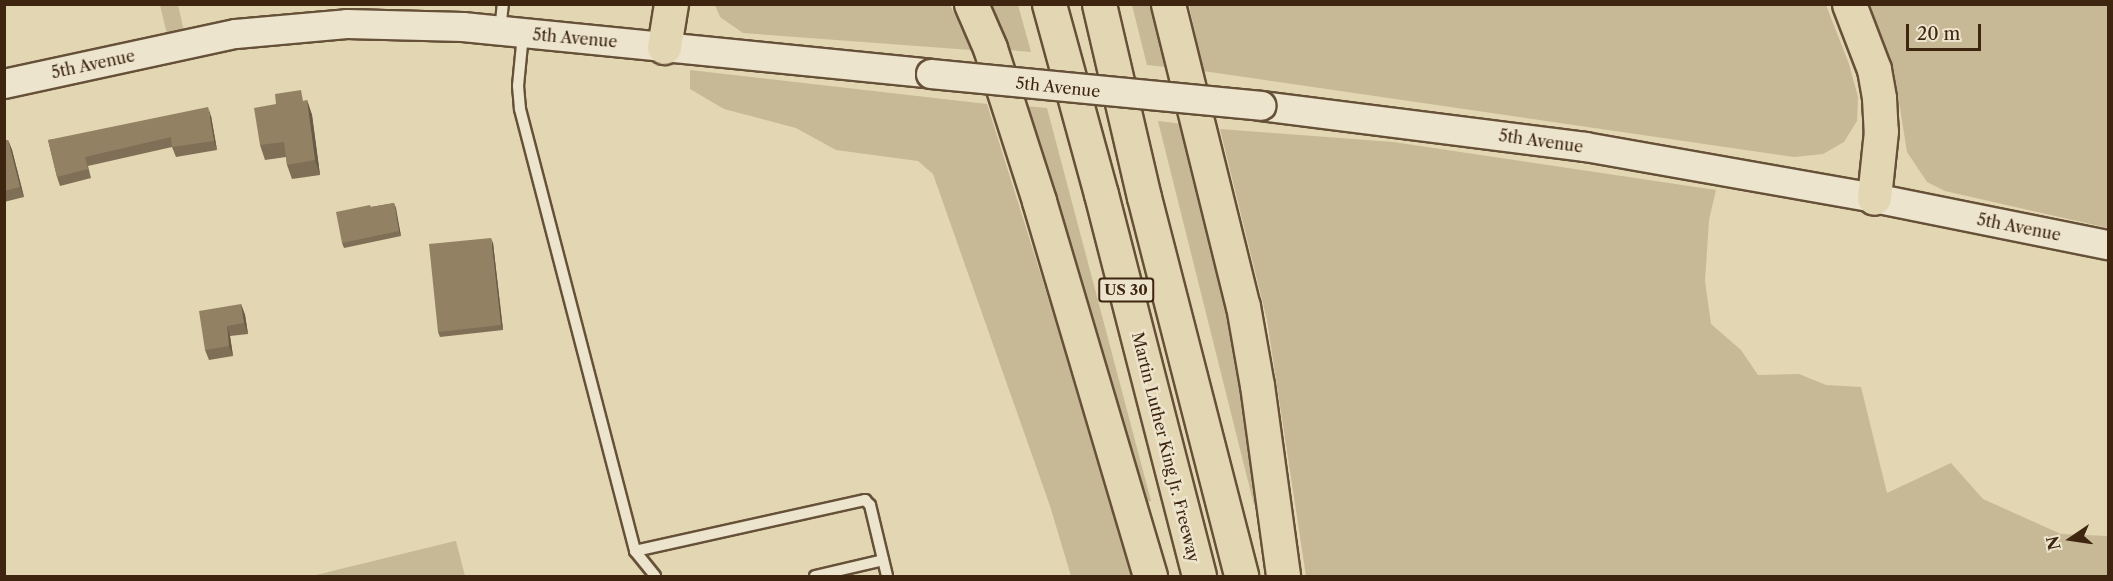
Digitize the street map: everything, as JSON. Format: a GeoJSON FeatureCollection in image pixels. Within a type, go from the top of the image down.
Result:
{"type":"FeatureCollection","features":[{"type":"Feature","properties":{"kind":"highway"},"geometry":{"type":"LineString","coordinates":[[664,47],[671,4]]}},
{"type":"Feature","properties":{"kind":"highway"},"geometry":{"type":"LineString","coordinates":[[971,4],[990,48],[1039,201],[1150,576]]}},
{"type":"Feature","properties":{"kind":"highway","name":"Martin Luther King Jr. Freeway"},"geometry":{"type":"LineString","coordinates":[[1049,4],[1101,194],[1199,576]]}},
{"type":"Feature","properties":{"kind":"highway","name":"US 30"},"geometry":{"type":"LineString","coordinates":[[1099,4],[1144,196],[1241,576]]}},
{"type":"Feature","properties":{"kind":"highway"},"geometry":{"type":"LineString","coordinates":[[1168,4],[1243,306],[1257,385],[1283,576]]}},
{"type":"Feature","properties":{"kind":"highway"},"geometry":{"type":"LineString","coordinates":[[1849,4],[1874,69],[1879,98],[1881,131],[1875,198]]}},
{"type":"Feature","properties":{"kind":"street","name":"5th Avenue"},"geometry":{"type":"LineString","coordinates":[[4,84],[236,34],[347,24],[509,23],[664,47],[1261,106],[1585,147],[1875,198],[2109,245]]}},
{"type":"Feature","properties":{"kind":"lane"},"geometry":{"type":"LineString","coordinates":[[509,23],[520,109],[635,551],[639,560],[655,576]]}},
{"type":"Feature","properties":{"kind":"lane"},"geometry":{"type":"LineString","coordinates":[[635,551],[859,499],[865,500],[870,505],[887,576]]}},
{"type":"Feature","properties":{"kind":"lane"},"geometry":{"type":"LineString","coordinates":[[815,576],[883,560]]}},
{"type":"Feature","properties":{"kind":"shaded area"},"geometry":{"type":"Polygon","coordinates":[[[160,5],[178,5],[184,31],[167,34],[160,5]]]}},
{"type":"Feature","properties":{"kind":"shaded area"},"geometry":{"type":"Polygon","coordinates":[[[715,5],[950,5],[971,50],[743,33],[720,17],[715,5]]]}},
{"type":"Feature","properties":{"kind":"shaded area"},"geometry":{"type":"Polygon","coordinates":[[[988,5],[1018,5],[1031,52],[1009,50],[988,5]]]}},
{"type":"Feature","properties":{"kind":"shaded area"},"geometry":{"type":"Polygon","coordinates":[[[1132,5],[1153,5],[1167,67],[1147,65],[1132,5]]]}},
{"type":"Feature","properties":{"kind":"shaded area"},"geometry":{"type":"Polygon","coordinates":[[[1189,5],[1826,5],[1849,64],[1858,97],[1857,121],[1844,142],[1823,154],[1794,157],[1203,71],[1189,5]]]}},
{"type":"Feature","properties":{"kind":"shaded area"},"geometry":{"type":"Polygon","coordinates":[[[1870,5],[2108,5],[2108,228],[1945,191],[1927,182],[1907,152],[1894,70],[1870,5]]]}},
{"type":"Feature","properties":{"kind":"shaded area"},"geometry":{"type":"Polygon","coordinates":[[[690,70],[987,104],[1056,323],[1131,576],[1071,576],[1050,506],[933,174],[918,161],[836,150],[796,128],[724,109],[690,89],[690,70]]]}},
{"type":"Feature","properties":{"kind":"shaded area"},"geometry":{"type":"Polygon","coordinates":[[[1024,106],[1047,108],[1151,501],[1144,503],[1024,106]]]}},
{"type":"Feature","properties":{"kind":"shaded area"},"geometry":{"type":"Polygon","coordinates":[[[1158,121],[1182,124],[1225,304],[1259,504],[1254,505],[1158,121]]]}},
{"type":"Feature","properties":{"kind":"shaded area"},"geometry":{"type":"Polygon","coordinates":[[[1220,129],[1393,142],[1716,190],[1709,220],[1705,281],[1711,324],[1741,350],[1758,375],[1799,374],[1826,385],[1861,387],[1887,493],[1951,463],[1983,499],[2061,534],[2108,536],[2108,576],[1306,576],[1267,320],[1220,129]]]}},
{"type":"Feature","properties":{"kind":"shaded area"},"geometry":{"type":"Polygon","coordinates":[[[455,541],[465,576],[312,576],[455,541]]]}},
{"type":"Feature","properties":{"kind":"building"},"geometry":{"type":"Polygon","coordinates":[[[301,90],[303,101],[307,100],[315,160],[287,165],[284,142],[260,145],[254,108],[276,104],[275,94],[301,90]]]}},
{"type":"Feature","properties":{"kind":"building"},"geometry":{"type":"Polygon","coordinates":[[[208,107],[214,141],[172,147],[171,137],[85,157],[88,169],[57,177],[48,140],[208,107]]]}},
{"type":"Feature","properties":{"kind":"building"},"geometry":{"type":"Polygon","coordinates":[[[8,140],[20,187],[4,191],[4,141],[8,140]]]}},
{"type":"Feature","properties":{"kind":"building"},"geometry":{"type":"Polygon","coordinates":[[[394,203],[399,231],[342,243],[336,212],[394,203]]]}},
{"type":"Feature","properties":{"kind":"building"},"geometry":{"type":"Polygon","coordinates":[[[491,238],[501,325],[438,332],[429,244],[491,238]]]}},
{"type":"Feature","properties":{"kind":"building"},"geometry":{"type":"Polygon","coordinates":[[[241,304],[244,323],[227,326],[229,346],[205,350],[199,311],[241,304]]]}}]}
